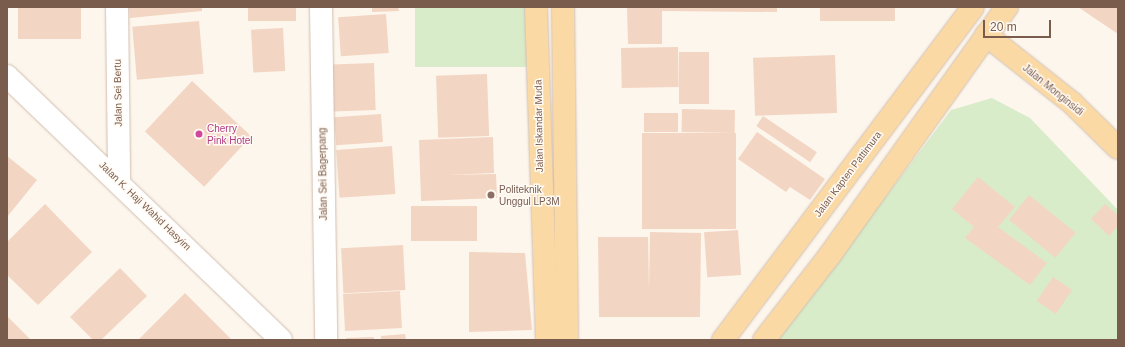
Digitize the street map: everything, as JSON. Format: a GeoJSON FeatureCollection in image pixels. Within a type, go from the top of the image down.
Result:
{"type":"FeatureCollection","features":[{"type":"Feature","properties":{"kind":"main road","name":"Jalan Iskandar Muda"},"geometry":{"type":"LineString","coordinates":[[536,7],[547,340]]}},
{"type":"Feature","properties":{"kind":"main road"},"geometry":{"type":"LineString","coordinates":[[562,7],[567,340]]}},
{"type":"Feature","properties":{"kind":"main road","name":"Jalan Kapten Pattimura"},"geometry":{"type":"LineString","coordinates":[[723,340],[973,7]]}},
{"type":"Feature","properties":{"kind":"main road"},"geometry":{"type":"LineString","coordinates":[[764,340],[830,255],[1007,7]]}},
{"type":"Feature","properties":{"kind":"main road","name":"Jalan Monginsidi"},"geometry":{"type":"LineString","coordinates":[[986,35],[1072,103],[1118,148]]}},
{"type":"Feature","properties":{"kind":"street","name":"Jalan Sei Bertu"},"geometry":{"type":"LineString","coordinates":[[117,7],[119,180]]}},
{"type":"Feature","properties":{"kind":"street","name":"Jalan Sei Bagerpang"},"geometry":{"type":"LineString","coordinates":[[321,7],[326,340]]}},
{"type":"Feature","properties":{"kind":"street","name":"Jalan K. Haji Wahid Hasyim"},"geometry":{"type":"LineString","coordinates":[[7,76],[119,180],[281,340]]}},
{"type":"Feature","properties":{"kind":"green space"},"geometry":{"type":"Polygon","coordinates":[[[415,7],[530,7],[530,67],[415,67],[415,7]]]}},
{"type":"Feature","properties":{"kind":"green space"},"geometry":{"type":"Polygon","coordinates":[[[992,98],[1030,118],[1118,210],[1118,340],[778,340],[951,110],[992,98]]]}},
{"type":"Feature","properties":{"kind":"building"},"geometry":{"type":"Polygon","coordinates":[[[18,7],[81,7],[81,39],[18,39],[18,7]]]}},
{"type":"Feature","properties":{"kind":"building"},"geometry":{"type":"Polygon","coordinates":[[[129,7],[202,7],[202,11],[130,18],[129,7]]]}},
{"type":"Feature","properties":{"kind":"building"},"geometry":{"type":"Polygon","coordinates":[[[248,7],[296,7],[296,21],[248,21],[248,7]]]}},
{"type":"Feature","properties":{"kind":"building"},"geometry":{"type":"Polygon","coordinates":[[[372,7],[398,7],[399,11],[372,12],[372,7]]]}},
{"type":"Feature","properties":{"kind":"building"},"geometry":{"type":"Polygon","coordinates":[[[627,7],[777,7],[777,12],[662,11],[662,44],[628,44],[627,7]]]}},
{"type":"Feature","properties":{"kind":"building"},"geometry":{"type":"Polygon","coordinates":[[[820,7],[895,7],[895,21],[820,21],[820,7]]]}},
{"type":"Feature","properties":{"kind":"building"},"geometry":{"type":"Polygon","coordinates":[[[1078,7],[1118,7],[1118,34],[1078,7]]]}},
{"type":"Feature","properties":{"kind":"building"},"geometry":{"type":"Polygon","coordinates":[[[386,14],[389,53],[341,56],[338,17],[386,14]]]}},
{"type":"Feature","properties":{"kind":"building"},"geometry":{"type":"Polygon","coordinates":[[[199,21],[204,74],[137,80],[132,27],[199,21]]]}},
{"type":"Feature","properties":{"kind":"building"},"geometry":{"type":"Polygon","coordinates":[[[283,28],[285,71],[253,73],[251,30],[283,28]]]}},
{"type":"Feature","properties":{"kind":"building"},"geometry":{"type":"Polygon","coordinates":[[[678,47],[679,87],[622,88],[621,48],[678,47]]]}},
{"type":"Feature","properties":{"kind":"building"},"geometry":{"type":"Polygon","coordinates":[[[679,52],[709,52],[709,104],[679,104],[679,52]]]}},
{"type":"Feature","properties":{"kind":"building"},"geometry":{"type":"Polygon","coordinates":[[[835,55],[837,113],[755,116],[753,58],[835,55]]]}},
{"type":"Feature","properties":{"kind":"building"},"geometry":{"type":"Polygon","coordinates":[[[374,63],[376,110],[334,111],[332,64],[374,63]]]}},
{"type":"Feature","properties":{"kind":"building"},"geometry":{"type":"Polygon","coordinates":[[[487,74],[489,136],[438,138],[436,76],[487,74]]]}},
{"type":"Feature","properties":{"kind":"building","name":"Cherry Pink Hotel"},"geometry":{"type":"Polygon","coordinates":[[[192,81],[251,136],[204,187],[145,131],[192,81]]]}},
{"type":"Feature","properties":{"kind":"building"},"geometry":{"type":"Polygon","coordinates":[[[682,109],[735,110],[735,133],[682,132],[682,109]]]}},
{"type":"Feature","properties":{"kind":"building"},"geometry":{"type":"Polygon","coordinates":[[[644,113],[678,113],[678,132],[644,132],[644,113]]]}},
{"type":"Feature","properties":{"kind":"building"},"geometry":{"type":"Polygon","coordinates":[[[381,114],[383,142],[336,145],[334,117],[381,114]]]}},
{"type":"Feature","properties":{"kind":"building"},"geometry":{"type":"Polygon","coordinates":[[[763,116],[817,152],[810,162],[756,126],[763,116]]]}},
{"type":"Feature","properties":{"kind":"building"},"geometry":{"type":"Polygon","coordinates":[[[757,132],[825,179],[810,200],[790,187],[786,192],[738,159],[757,132]]]}},
{"type":"Feature","properties":{"kind":"building"},"geometry":{"type":"Polygon","coordinates":[[[642,133],[736,133],[736,229],[642,229],[642,133]]]}},
{"type":"Feature","properties":{"kind":"building"},"geometry":{"type":"Polygon","coordinates":[[[493,137],[494,173],[447,175],[496,174],[497,198],[421,201],[419,140],[493,137]]]}},
{"type":"Feature","properties":{"kind":"building"},"geometry":{"type":"Polygon","coordinates":[[[392,146],[395,194],[339,198],[336,150],[392,146]]]}},
{"type":"Feature","properties":{"kind":"building"},"geometry":{"type":"Polygon","coordinates":[[[7,156],[37,180],[7,217],[7,156]]]}},
{"type":"Feature","properties":{"kind":"building"},"geometry":{"type":"Polygon","coordinates":[[[978,177],[1015,207],[998,227],[1047,263],[1030,285],[965,238],[974,227],[952,209],[978,177]]]}},
{"type":"Feature","properties":{"kind":"building"},"geometry":{"type":"Polygon","coordinates":[[[1029,195],[1076,233],[1055,258],[1009,220],[1029,195]]]}},
{"type":"Feature","properties":{"kind":"building"},"geometry":{"type":"Polygon","coordinates":[[[45,204],[92,252],[38,305],[7,275],[7,242],[45,204]]]}},
{"type":"Feature","properties":{"kind":"building"},"geometry":{"type":"Polygon","coordinates":[[[1105,204],[1118,215],[1118,226],[1109,236],[1091,219],[1105,204]]]}},
{"type":"Feature","properties":{"kind":"building"},"geometry":{"type":"Polygon","coordinates":[[[411,206],[477,206],[477,241],[411,241],[411,206]]]}},
{"type":"Feature","properties":{"kind":"building"},"geometry":{"type":"Polygon","coordinates":[[[738,230],[741,275],[707,277],[704,232],[738,230]]]}},
{"type":"Feature","properties":{"kind":"building"},"geometry":{"type":"Polygon","coordinates":[[[650,232],[701,233],[700,317],[599,317],[598,237],[648,237],[649,291],[650,232]]]}},
{"type":"Feature","properties":{"kind":"building"},"geometry":{"type":"Polygon","coordinates":[[[403,245],[405,290],[343,293],[341,248],[403,245]]]}},
{"type":"Feature","properties":{"kind":"building"},"geometry":{"type":"Polygon","coordinates":[[[469,252],[525,253],[532,330],[469,332],[469,252]]]}},
{"type":"Feature","properties":{"kind":"building"},"geometry":{"type":"Polygon","coordinates":[[[120,268],[147,296],[101,340],[93,340],[70,317],[120,268]]]}},
{"type":"Feature","properties":{"kind":"building"},"geometry":{"type":"Polygon","coordinates":[[[1053,277],[1072,290],[1056,314],[1037,301],[1053,277]]]}},
{"type":"Feature","properties":{"kind":"building"},"geometry":{"type":"Polygon","coordinates":[[[400,291],[402,328],[345,331],[343,294],[400,291]]]}},
{"type":"Feature","properties":{"kind":"building"},"geometry":{"type":"Polygon","coordinates":[[[185,293],[232,340],[138,340],[185,293]]]}},
{"type":"Feature","properties":{"kind":"building"},"geometry":{"type":"Polygon","coordinates":[[[7,316],[31,340],[7,340],[7,316]]]}},
{"type":"Feature","properties":{"kind":"building"},"geometry":{"type":"Polygon","coordinates":[[[405,334],[406,340],[381,340],[381,336],[405,334]]]}},
{"type":"Feature","properties":{"kind":"building"},"geometry":{"type":"Polygon","coordinates":[[[374,337],[374,340],[346,340],[346,338],[374,337]]]}},
{"type":"Feature","properties":{"kind":"place","name":"Cherry Pink Hotel"},"geometry":{"type":"Point","coordinates":[199,134]}},
{"type":"Feature","properties":{"kind":"place","name":"Politeknik Unggul LP3M"},"geometry":{"type":"Point","coordinates":[491,195]}}]}
